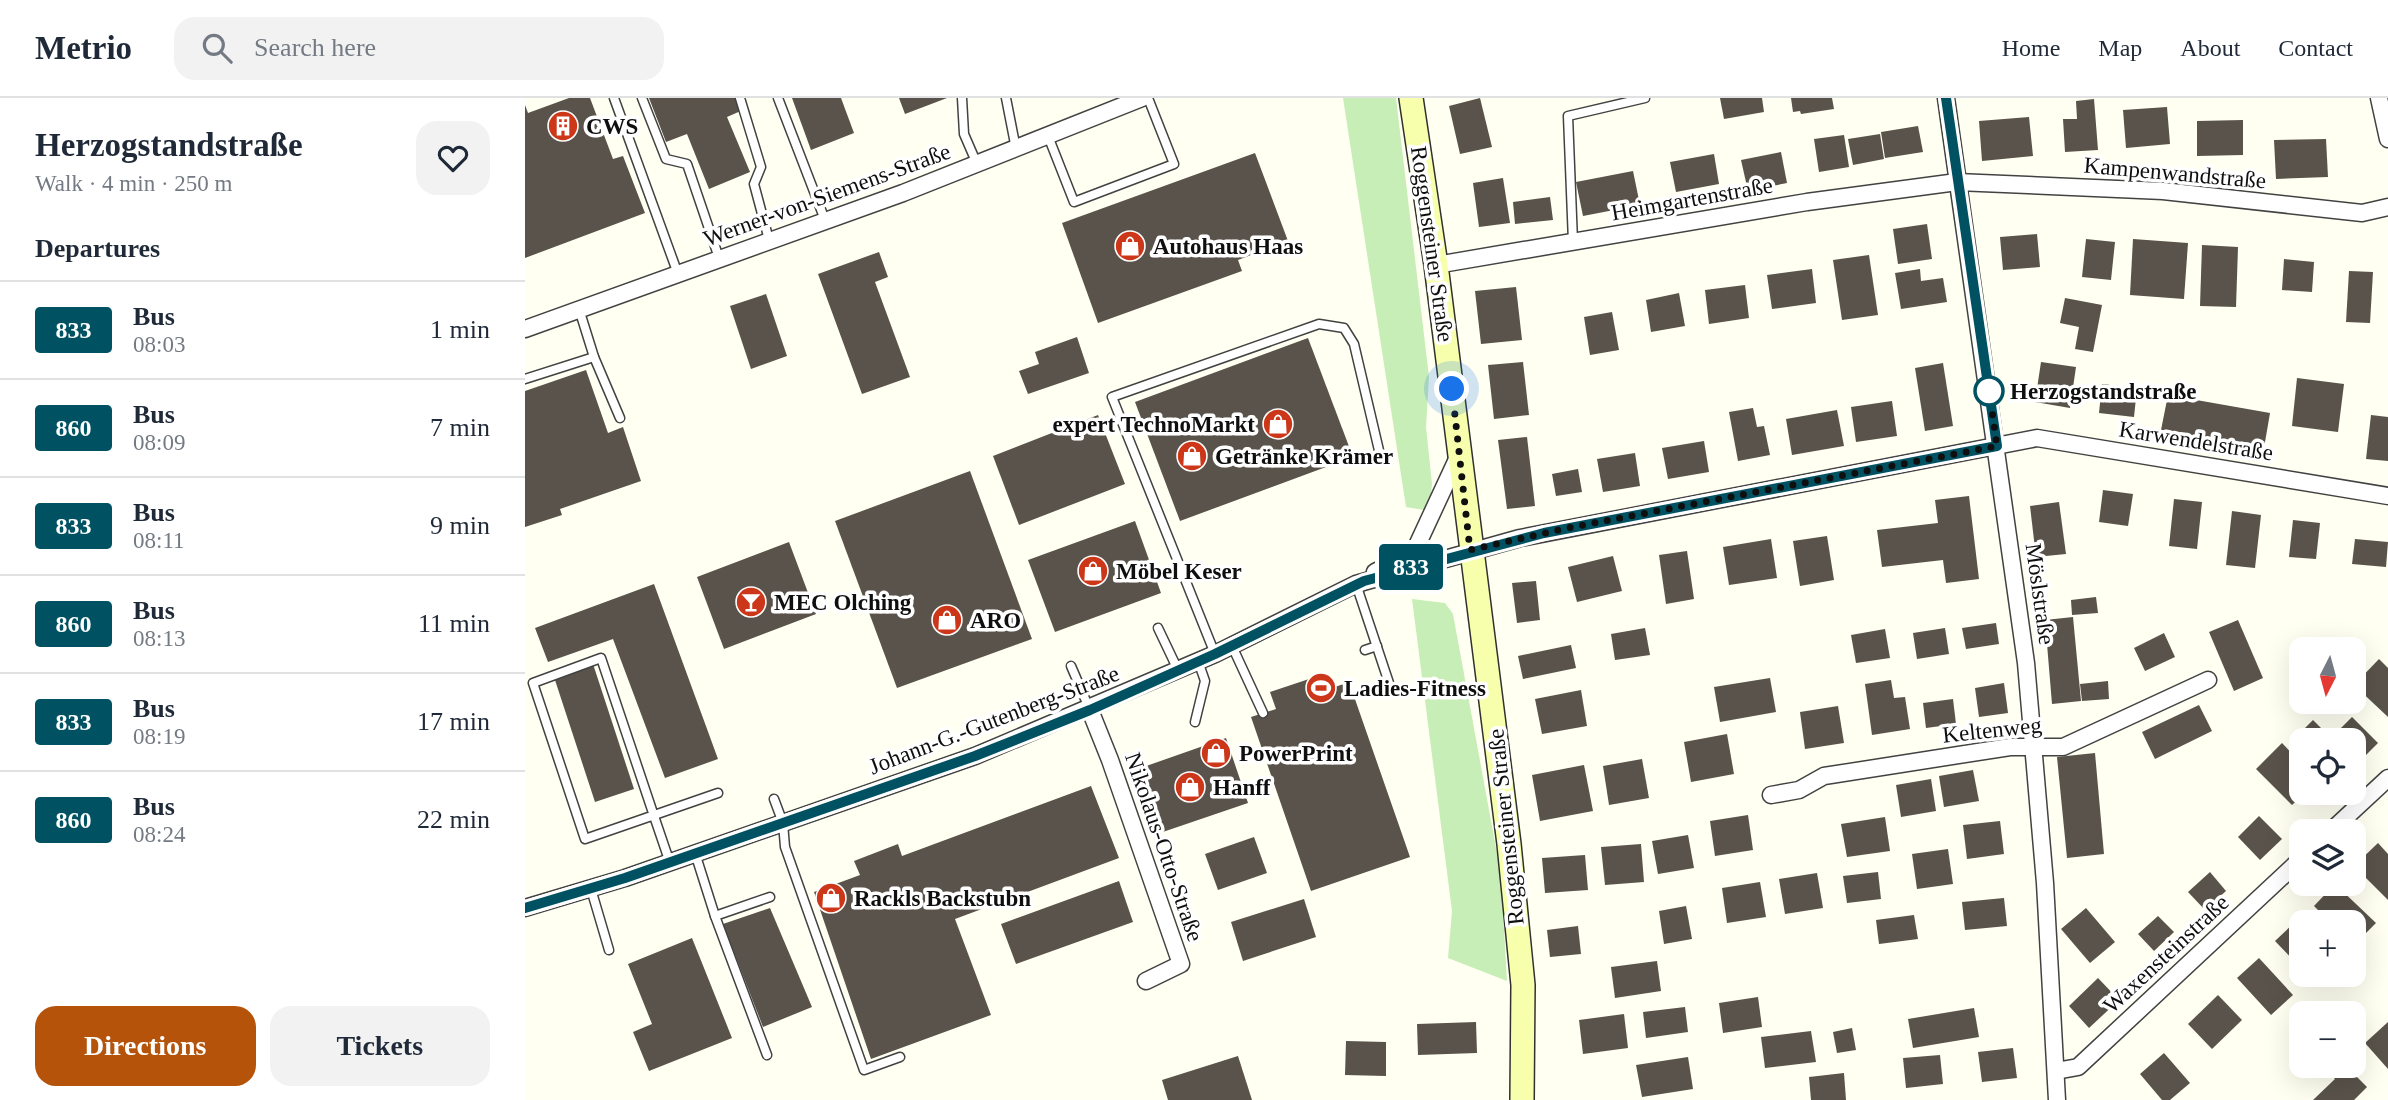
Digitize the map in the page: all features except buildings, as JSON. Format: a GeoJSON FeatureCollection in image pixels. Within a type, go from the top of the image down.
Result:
{"type":"FeatureCollection","features":[{"type":"Feature","properties":{"kind":"main road","name":"Roggensteiner Straße"},"geometry":{"type":"LineString","coordinates":[[1411,98],[1436,265],[1507,831],[1523,985],[1522,1100]]}},
{"type":"Feature","properties":{"kind":"street","name":"Werner-von-Siemens-Straße"},"geometry":{"type":"LineString","coordinates":[[525,329],[977,164],[1142,98]]}},
{"type":"Feature","properties":{"kind":"street","name":"Möslstraße"},"geometry":{"type":"LineString","coordinates":[[1946,98],[2026,663],[2057,1100]]}},
{"type":"Feature","properties":{"kind":"street"},"geometry":{"type":"LineString","coordinates":[[2379,98],[2388,139]]}},
{"type":"Feature","properties":{"kind":"street","name":"Heimgartenstraße"},"geometry":{"type":"LineString","coordinates":[[1436,265],[1807,202],[1957,183]]}},
{"type":"Feature","properties":{"kind":"street","name":"Kampenwandstraße"},"geometry":{"type":"LineString","coordinates":[[1957,183],[2163,191],[2362,214],[2388,207]]}},
{"type":"Feature","properties":{"kind":"street","name":"Karwendelstraße"},"geometry":{"type":"LineString","coordinates":[[1997,446],[2037,438],[2388,496]]}},
{"type":"Feature","properties":{"kind":"street"},"geometry":{"type":"LineString","coordinates":[[1470,550],[1568,528],[1997,446]]}},
{"type":"Feature","properties":{"kind":"street"},"geometry":{"type":"LineString","coordinates":[[1360,583],[1382,566],[1414,552],[1459,455]]}},
{"type":"Feature","properties":{"kind":"street","name":"Johann-G.-Gutenberg-Straße"},"geometry":{"type":"LineString","coordinates":[[525,908],[670,863],[975,756],[1090,710],[1198,662],[1360,583],[1470,550]]}},
{"type":"Feature","properties":{"kind":"street","name":"Keltenweg"},"geometry":{"type":"LineString","coordinates":[[1771,795],[1799,790],[1824,776],[2010,747],[2063,747],[2208,680]]}},
{"type":"Feature","properties":{"kind":"street","name":"Nikolaus-Otto-Straße"},"geometry":{"type":"LineString","coordinates":[[1090,710],[1181,964],[1146,981]]}},
{"type":"Feature","properties":{"kind":"street"},"geometry":{"type":"LineString","coordinates":[[2344,819],[2388,778]]}},
{"type":"Feature","properties":{"kind":"street","name":"Waxensteinstraße"},"geometry":{"type":"LineString","coordinates":[[2056,1071],[2078,1067],[2289,870]]}},
{"type":"Feature","properties":{"kind":"lane"},"geometry":{"type":"LineString","coordinates":[[614,98],[678,274]]}},
{"type":"Feature","properties":{"kind":"lane"},"geometry":{"type":"LineString","coordinates":[[642,98],[666,159],[687,164],[719,258]]}},
{"type":"Feature","properties":{"kind":"lane"},"geometry":{"type":"LineString","coordinates":[[740,98],[761,167],[754,184],[769,240]]}},
{"type":"Feature","properties":{"kind":"lane"},"geometry":{"type":"LineString","coordinates":[[778,98],[825,220]]}},
{"type":"Feature","properties":{"kind":"lane"},"geometry":{"type":"LineString","coordinates":[[962,98],[964,134],[977,164]]}},
{"type":"Feature","properties":{"kind":"lane"},"geometry":{"type":"LineString","coordinates":[[1006,98],[1016,149]]}},
{"type":"Feature","properties":{"kind":"lane"},"geometry":{"type":"LineString","coordinates":[[1048,136],[1075,202],[1174,164],[1148,98]]}},
{"type":"Feature","properties":{"kind":"lane"},"geometry":{"type":"LineString","coordinates":[[1573,242],[1568,116],[1645,98]]}},
{"type":"Feature","properties":{"kind":"lane"},"geometry":{"type":"LineString","coordinates":[[579,309],[594,357],[620,418]]}},
{"type":"Feature","properties":{"kind":"lane"},"geometry":{"type":"LineString","coordinates":[[1215,654],[1112,397],[1319,324],[1344,328],[1354,344],[1381,459]]}},
{"type":"Feature","properties":{"kind":"lane"},"geometry":{"type":"LineString","coordinates":[[525,379],[594,357]]}},
{"type":"Feature","properties":{"kind":"lane"},"geometry":{"type":"LineString","coordinates":[[1360,583],[1390,686]]}},
{"type":"Feature","properties":{"kind":"lane"},"geometry":{"type":"LineString","coordinates":[[1158,628],[1178,670]]}},
{"type":"Feature","properties":{"kind":"lane"},"geometry":{"type":"LineString","coordinates":[[1232,646],[1262,713]]}},
{"type":"Feature","properties":{"kind":"lane"},"geometry":{"type":"LineString","coordinates":[[1365,650],[1377,646]]}},
{"type":"Feature","properties":{"kind":"lane"},"geometry":{"type":"LineString","coordinates":[[670,863],[654,816],[601,658],[533,683],[585,839],[654,816],[718,793]]}},
{"type":"Feature","properties":{"kind":"lane"},"geometry":{"type":"LineString","coordinates":[[1195,722],[1205,681],[1198,662]]}},
{"type":"Feature","properties":{"kind":"lane"},"geometry":{"type":"LineString","coordinates":[[1071,666],[1090,710]]}},
{"type":"Feature","properties":{"kind":"lane"},"geometry":{"type":"LineString","coordinates":[[774,799],[783,823],[785,847],[864,1070],[900,1057]]}},
{"type":"Feature","properties":{"kind":"lane"},"geometry":{"type":"LineString","coordinates":[[695,853],[715,916],[767,1055]]}},
{"type":"Feature","properties":{"kind":"lane"},"geometry":{"type":"LineString","coordinates":[[591,889],[609,950]]}},
{"type":"Feature","properties":{"kind":"lane"},"geometry":{"type":"LineString","coordinates":[[715,916],[770,897]]}},
{"type":"Feature","properties":{"kind":"green space"},"geometry":{"type":"Polygon","coordinates":[[[1343,98],[1396,98],[1429,377],[1426,427],[1432,484],[1430,506],[1424,510],[1406,507],[1343,98]]]}},
{"type":"Feature","properties":{"kind":"green space"},"geometry":{"type":"Polygon","coordinates":[[[1412,599],[1445,603],[1453,614],[1501,875],[1507,981],[1448,958],[1452,911],[1412,599]]]}},
{"type":"Feature","properties":{"kind":"bus line","name":"833"},"geometry":{"type":"LineString","coordinates":[[525,908],[670,863],[975,756],[1090,710],[1215,654],[1364,581],[1470,550],[1544,533],[1997,446],[1946,98]]}},
{"type":"Feature","properties":{"kind":"place","name":"CWS"},"geometry":{"type":"Point","coordinates":[563,126]}},
{"type":"Feature","properties":{"kind":"place","name":"Autohaus Haas"},"geometry":{"type":"Point","coordinates":[1130,246]}},
{"type":"Feature","properties":{"kind":"place","name":"Herzogstandstraße"},"geometry":{"type":"Point","coordinates":[1989,391]}},
{"type":"Feature","properties":{"kind":"place","name":"expert TechnoMarkt"},"geometry":{"type":"Point","coordinates":[1278,424]}},
{"type":"Feature","properties":{"kind":"place","name":"Getränke Krämer"},"geometry":{"type":"Point","coordinates":[1192,456]}},
{"type":"Feature","properties":{"kind":"place","name":"Möbel Keser"},"geometry":{"type":"Point","coordinates":[1093,571]}},
{"type":"Feature","properties":{"kind":"place","name":"MEC Olching"},"geometry":{"type":"Point","coordinates":[751,602]}},
{"type":"Feature","properties":{"kind":"place","name":"ARO"},"geometry":{"type":"Point","coordinates":[947,620]}},
{"type":"Feature","properties":{"kind":"place","name":"Ladies-Fitness"},"geometry":{"type":"Point","coordinates":[1321,688]}},
{"type":"Feature","properties":{"kind":"place","name":"PowerPrint"},"geometry":{"type":"Point","coordinates":[1216,753]}},
{"type":"Feature","properties":{"kind":"place","name":"Hanff"},"geometry":{"type":"Point","coordinates":[1190,787]}},
{"type":"Feature","properties":{"kind":"place","name":"Rackls Backstubn"},"geometry":{"type":"Point","coordinates":[831,898]}},
{"type":"Feature","properties":{"kind":"route"},"geometry":{"type":"LineString","coordinates":[[1452,389],[1470,550],[1568,528],[1997,446],[1989,391]]}}]}
